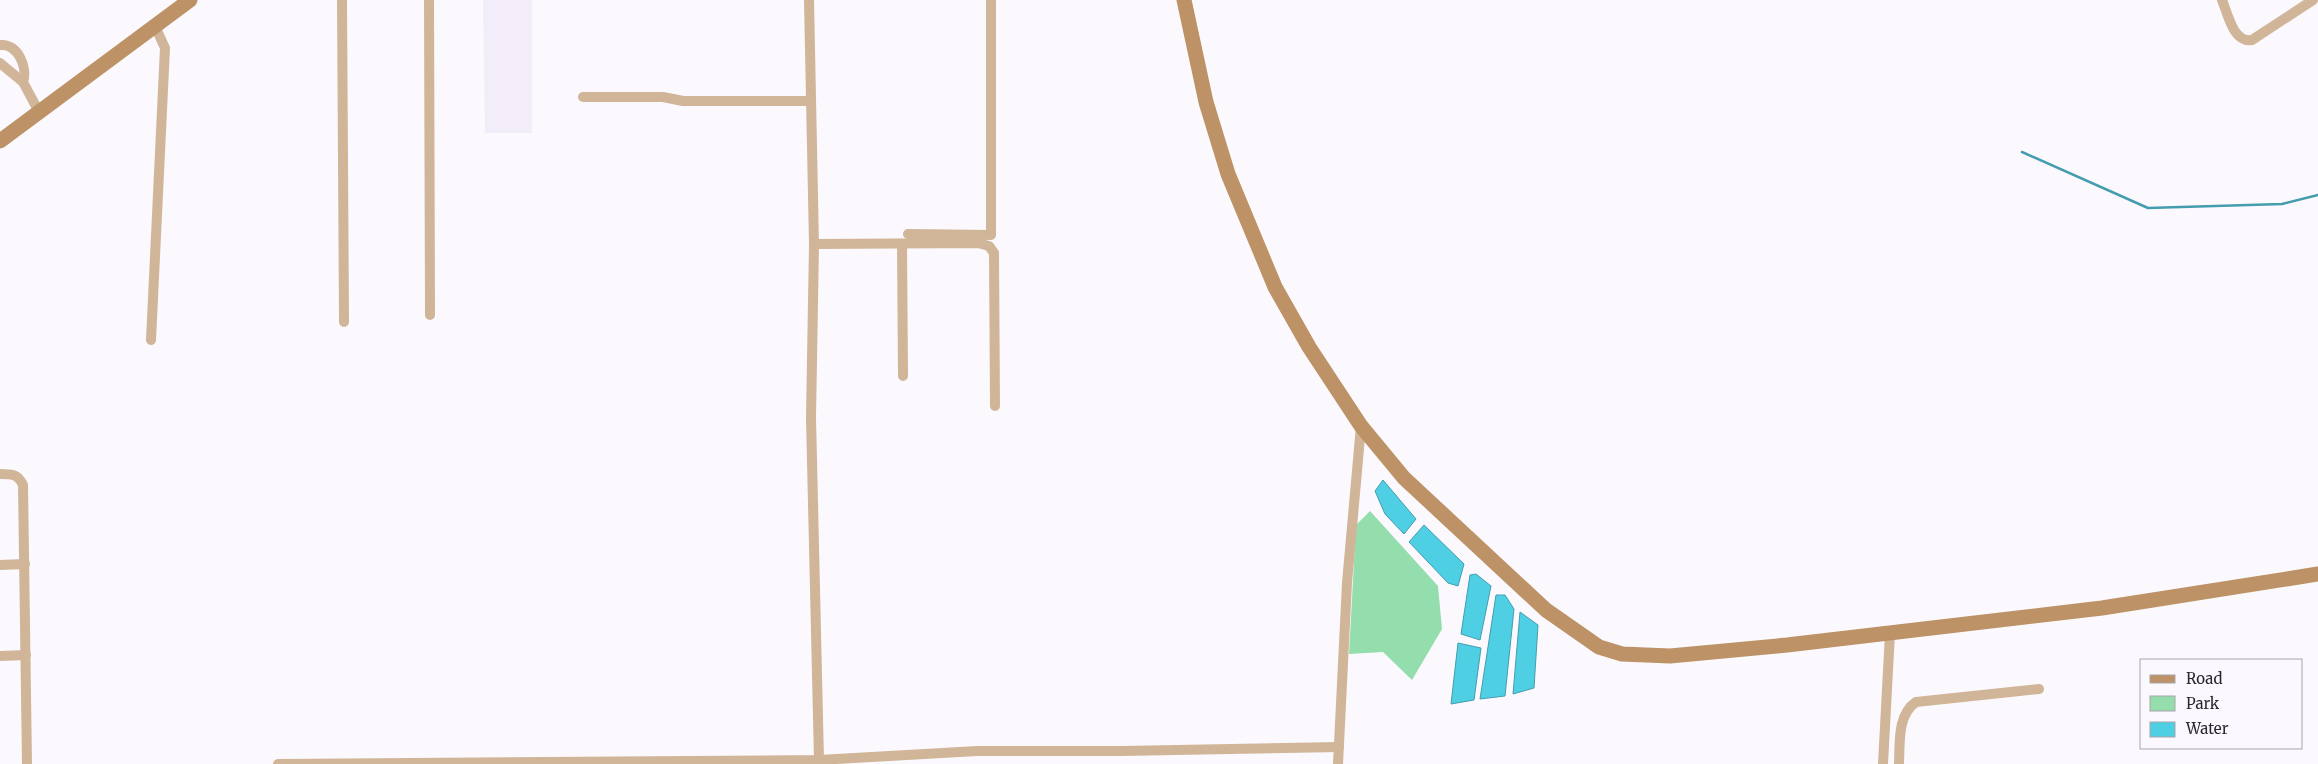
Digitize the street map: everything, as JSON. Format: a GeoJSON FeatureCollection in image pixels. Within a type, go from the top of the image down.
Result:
{"type":"FeatureCollection","features":[{"type":"Feature","properties":{"kind":"street"},"geometry":{"type":"LineString","coordinates":[[0,141],[190,0]]}},
{"type":"Feature","properties":{"kind":"street"},"geometry":{"type":"LineString","coordinates":[[342,0],[344,322]]}},
{"type":"Feature","properties":{"kind":"street"},"geometry":{"type":"LineString","coordinates":[[429,0],[430,315]]}},
{"type":"Feature","properties":{"kind":"street"},"geometry":{"type":"LineString","coordinates":[[809,0],[814,244],[811,418],[819,760]]}},
{"type":"Feature","properties":{"kind":"street"},"geometry":{"type":"LineString","coordinates":[[908,234],[991,235],[991,0]]}},
{"type":"Feature","properties":{"kind":"street"},"geometry":{"type":"LineString","coordinates":[[1184,0],[1206,102],[1228,174],[1275,287],[1309,347],[1361,426],[1404,478],[1546,610],[1599,647],[1622,654],[1670,656],[1787,645],[2102,608],[2318,574]]}},
{"type":"Feature","properties":{"kind":"street"},"geometry":{"type":"LineString","coordinates":[[2222,0],[2239,38],[2245,41],[2252,40],[2313,0]]}},
{"type":"Feature","properties":{"kind":"street"},"geometry":{"type":"LineString","coordinates":[[151,340],[165,48],[155,26]]}},
{"type":"Feature","properties":{"kind":"street"},"geometry":{"type":"LineString","coordinates":[[0,45],[8,46],[23,62],[26,74],[23,82]]}},
{"type":"Feature","properties":{"kind":"street"},"geometry":{"type":"LineString","coordinates":[[0,63],[23,82],[39,112]]}},
{"type":"Feature","properties":{"kind":"street"},"geometry":{"type":"LineString","coordinates":[[583,97],[811,101]]}},
{"type":"Feature","properties":{"kind":"street"},"geometry":{"type":"LineString","coordinates":[[814,244],[978,243],[993,249],[995,406]]}},
{"type":"Feature","properties":{"kind":"street"},"geometry":{"type":"LineString","coordinates":[[902,244],[903,376]]}},
{"type":"Feature","properties":{"kind":"street"},"geometry":{"type":"LineString","coordinates":[[1338,764],[1347,583],[1361,426]]}},
{"type":"Feature","properties":{"kind":"street"},"geometry":{"type":"LineString","coordinates":[[0,474],[13,474],[20,478],[23,485],[27,764]]}},
{"type":"Feature","properties":{"kind":"street"},"geometry":{"type":"LineString","coordinates":[[0,565],[25,564]]}},
{"type":"Feature","properties":{"kind":"street"},"geometry":{"type":"LineString","coordinates":[[1890,633],[1883,760],[1899,760],[1902,720],[1907,708],[1916,702],[2038,689]]}},
{"type":"Feature","properties":{"kind":"street"},"geometry":{"type":"LineString","coordinates":[[0,656],[26,655]]}},
{"type":"Feature","properties":{"kind":"street"},"geometry":{"type":"LineString","coordinates":[[278,764],[819,760],[977,751],[1121,751],[1339,747]]}},
{"type":"Feature","properties":{"kind":"shaded area"},"geometry":{"type":"Polygon","coordinates":[[[483,0],[532,0],[532,133],[485,133],[483,0]]]}},
{"type":"Feature","properties":{"kind":"green space"},"geometry":{"type":"Polygon","coordinates":[[[1370,511],[1438,586],[1442,629],[1412,680],[1383,652],[1349,654],[1356,525],[1370,511]]]}},
{"type":"Feature","properties":{"kind":"water"},"geometry":{"type":"Polygon","coordinates":[[[1383,480],[1416,519],[1404,534],[1385,514],[1375,491],[1383,480]]]}},
{"type":"Feature","properties":{"kind":"water"},"geometry":{"type":"Polygon","coordinates":[[[1424,525],[1464,564],[1458,586],[1448,583],[1409,542],[1424,525]]]}},
{"type":"Feature","properties":{"kind":"water"},"geometry":{"type":"Polygon","coordinates":[[[1476,574],[1491,586],[1480,640],[1461,634],[1470,575],[1476,574]]]}},
{"type":"Feature","properties":{"kind":"water"},"geometry":{"type":"Polygon","coordinates":[[[1496,595],[1505,595],[1514,609],[1505,696],[1480,699],[1496,595]]]}},
{"type":"Feature","properties":{"kind":"water"},"geometry":{"type":"Polygon","coordinates":[[[1520,612],[1538,625],[1534,688],[1513,694],[1520,612]]]}},
{"type":"Feature","properties":{"kind":"water"},"geometry":{"type":"Polygon","coordinates":[[[1458,643],[1481,648],[1474,700],[1451,704],[1458,643]]]}},
{"type":"Feature","properties":{"kind":"waterway"},"geometry":{"type":"LineString","coordinates":[[2022,152],[2148,208],[2282,204],[2318,195]]}}]}
